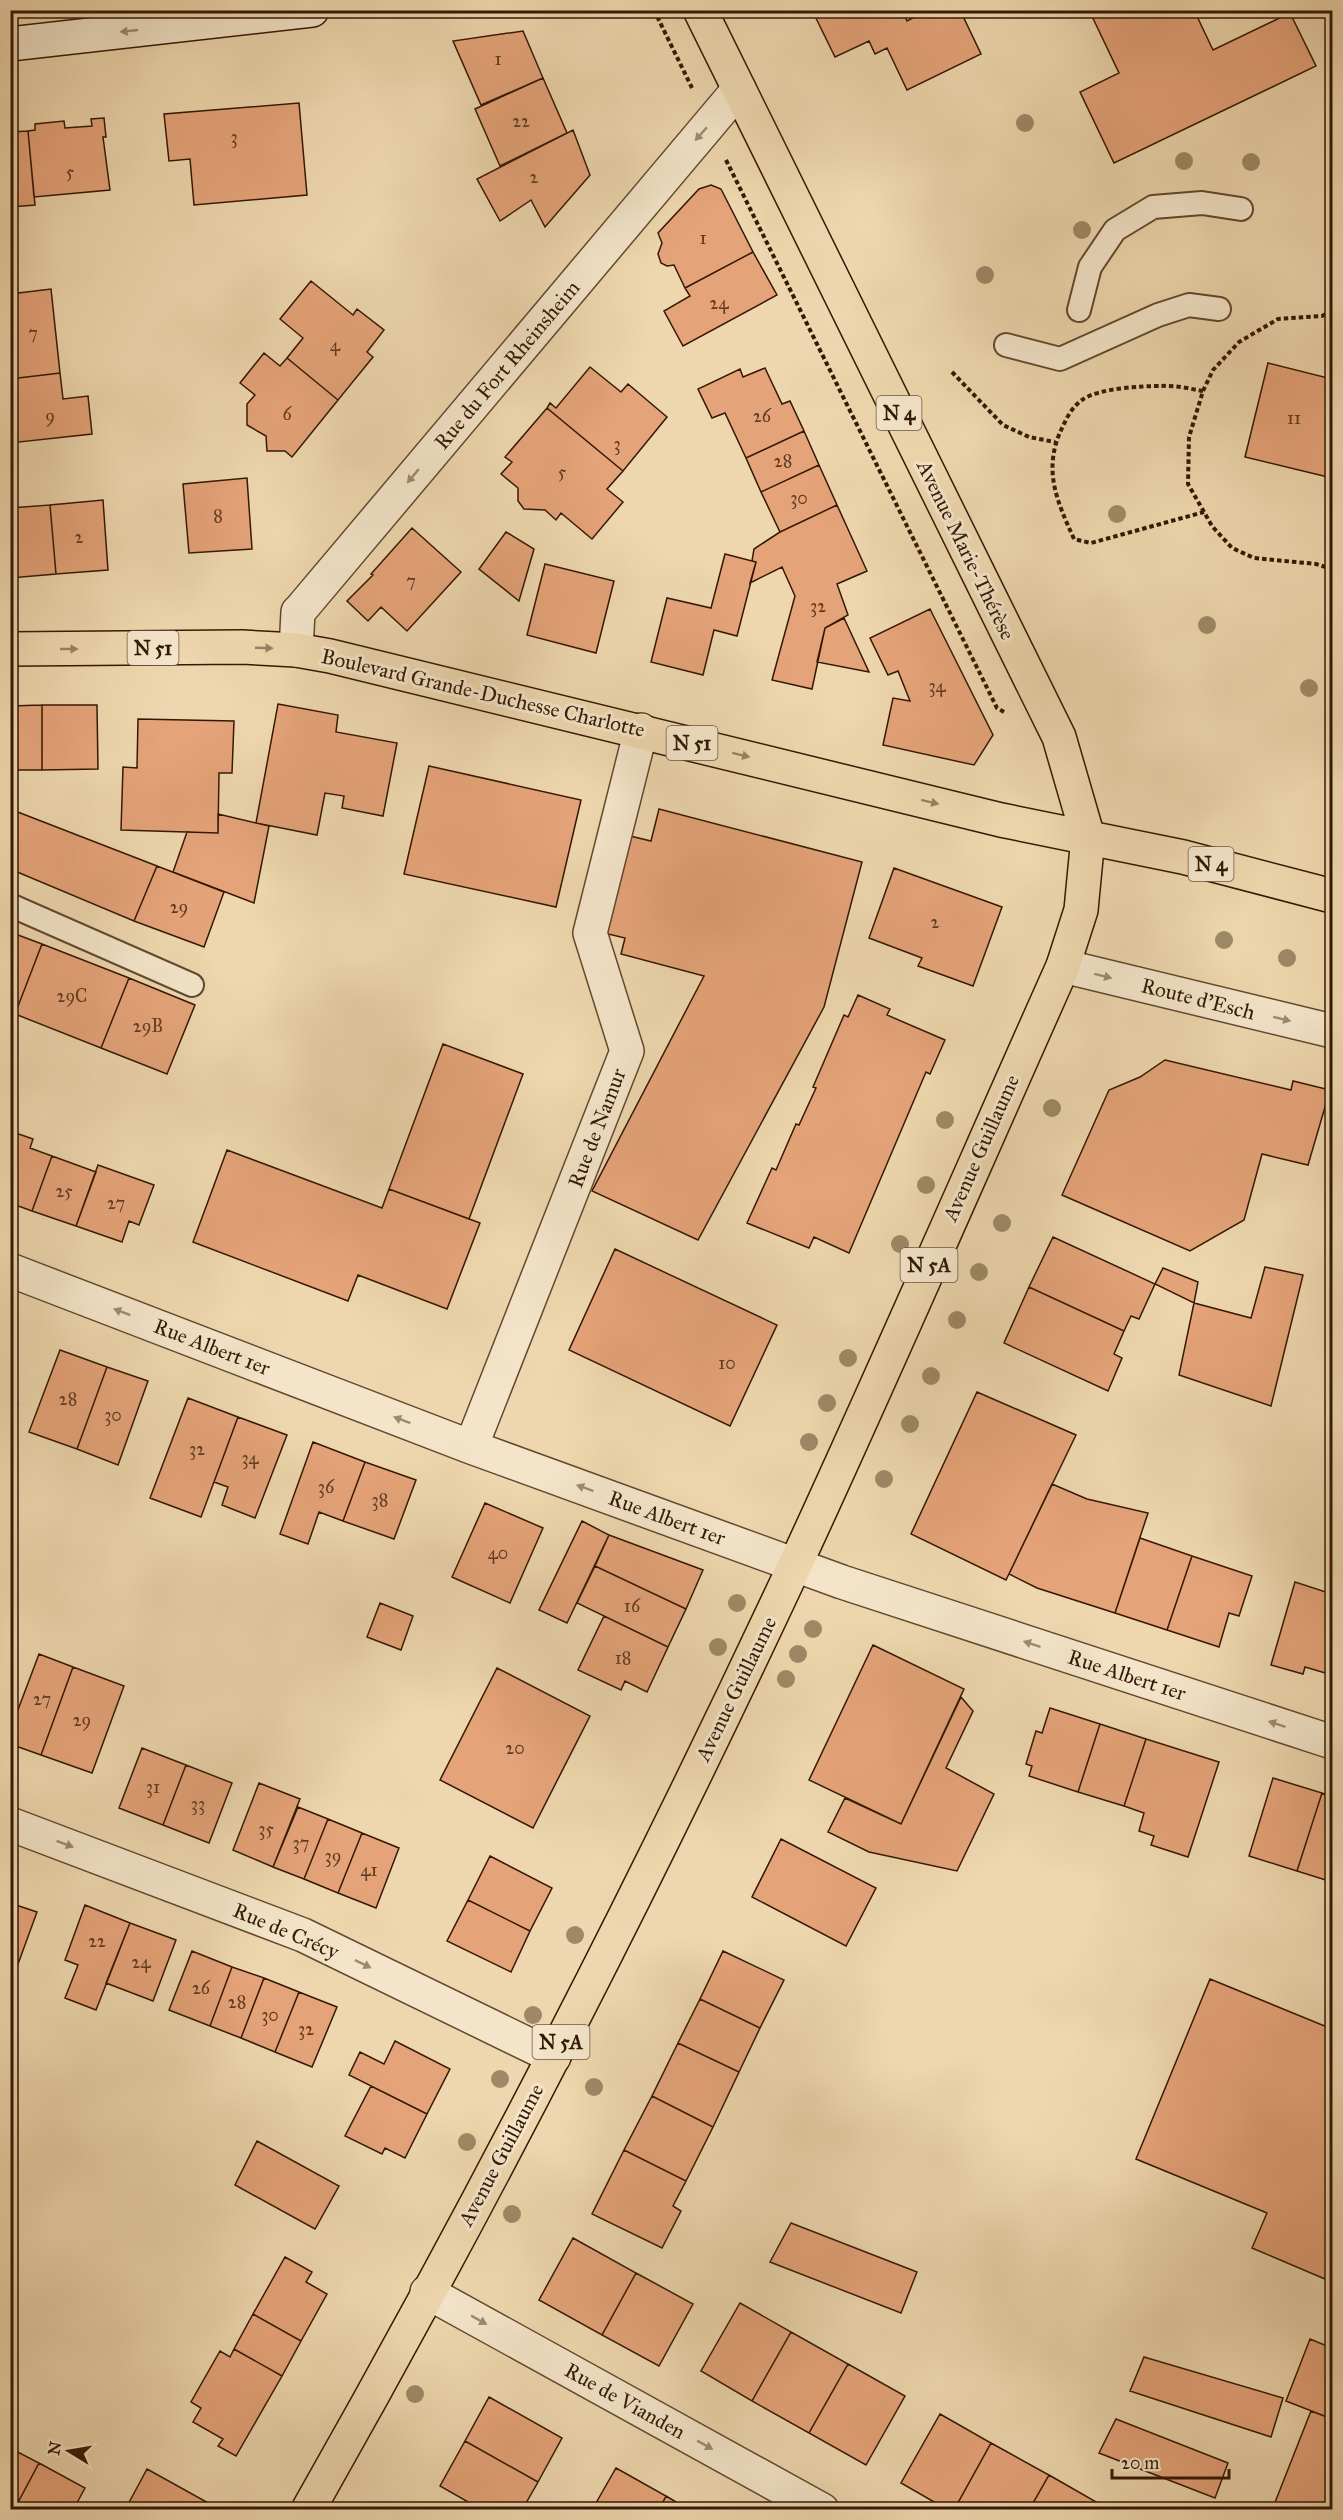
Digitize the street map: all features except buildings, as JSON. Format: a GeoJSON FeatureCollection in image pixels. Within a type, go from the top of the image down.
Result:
{"type":"FeatureCollection","features":[{"type":"Feature","properties":{"kind":"main road","name":"Avenue Marie-Thérèse"},"geometry":{"type":"LineString","coordinates":[[700,10],[1059,737],[1088,837]]}},
{"type":"Feature","properties":{"kind":"main road","name":"Boulevard Grande-Duchesse Charlotte"},"geometry":{"type":"LineString","coordinates":[[10,649],[242,647],[296,650],[380,666],[1001,820],[1088,837]]}},
{"type":"Feature","properties":{"kind":"main road","name":"N 4"},"geometry":{"type":"LineString","coordinates":[[1088,837],[1183,857],[1332,896]]}},
{"type":"Feature","properties":{"kind":"main road","name":"Avenue Guillaume"},"geometry":{"type":"LineString","coordinates":[[308,2510],[554,2056],[677,1812],[795,1565],[1063,966],[1082,910],[1088,837]]}},
{"type":"Feature","properties":{"kind":"street"},"geometry":{"type":"LineString","coordinates":[[10,44],[312,10]]}},
{"type":"Feature","properties":{"kind":"street","name":"Rue du Fort Rheinsheim"},"geometry":{"type":"LineString","coordinates":[[296,650],[298,612],[739,89]]}},
{"type":"Feature","properties":{"kind":"street","name":"Rue de Namur"},"geometry":{"type":"LineString","coordinates":[[471,1447],[627,1051],[590,933],[641,730]]}},
{"type":"Feature","properties":{"kind":"street","name":"Route d'Esch"},"geometry":{"type":"LineString","coordinates":[[1063,966],[1332,1031]]}},
{"type":"Feature","properties":{"kind":"street","name":"Rue Albert 1er"},"geometry":{"type":"LineString","coordinates":[[10,1270],[471,1447],[795,1565],[1332,1742]]}},
{"type":"Feature","properties":{"kind":"street","name":"Rue de Crécy"},"geometry":{"type":"LineString","coordinates":[[10,1824],[303,1935],[554,2056]]}},
{"type":"Feature","properties":{"kind":"street","name":"Rue de Vianden"},"geometry":{"type":"LineString","coordinates":[[427,2292],[822,2510]]}},
{"type":"Feature","properties":{"kind":"lane"},"geometry":{"type":"LineString","coordinates":[[1079,310],[1090,267],[1115,230],[1154,207],[1202,203],[1241,208]]}},
{"type":"Feature","properties":{"kind":"lane"},"geometry":{"type":"LineString","coordinates":[[1006,345],[1060,359],[1158,315],[1189,305],[1219,309]]}},
{"type":"Feature","properties":{"kind":"lane"},"geometry":{"type":"LineString","coordinates":[[10,905],[192,985]]}},
{"type":"Feature","properties":{"kind":"path"},"geometry":{"type":"LineString","coordinates":[[654,10],[997,708],[1007,713]]}},
{"type":"Feature","properties":{"kind":"path"},"geometry":{"type":"LineString","coordinates":[[1332,311],[1322,316],[1278,319],[1239,342],[1214,370],[1203,391],[1189,437],[1188,484],[1212,526],[1232,548],[1254,558],[1316,564],[1332,569]]}},
{"type":"Feature","properties":{"kind":"path"},"geometry":{"type":"LineString","coordinates":[[952,372],[1003,425],[1029,437],[1055,442]]}},
{"type":"Feature","properties":{"kind":"path"},"geometry":{"type":"LineString","coordinates":[[1203,391],[1164,386],[1099,393],[1081,400],[1068,416],[1055,442],[1051,466],[1060,507],[1074,539],[1091,543],[1204,512]]}}]}
